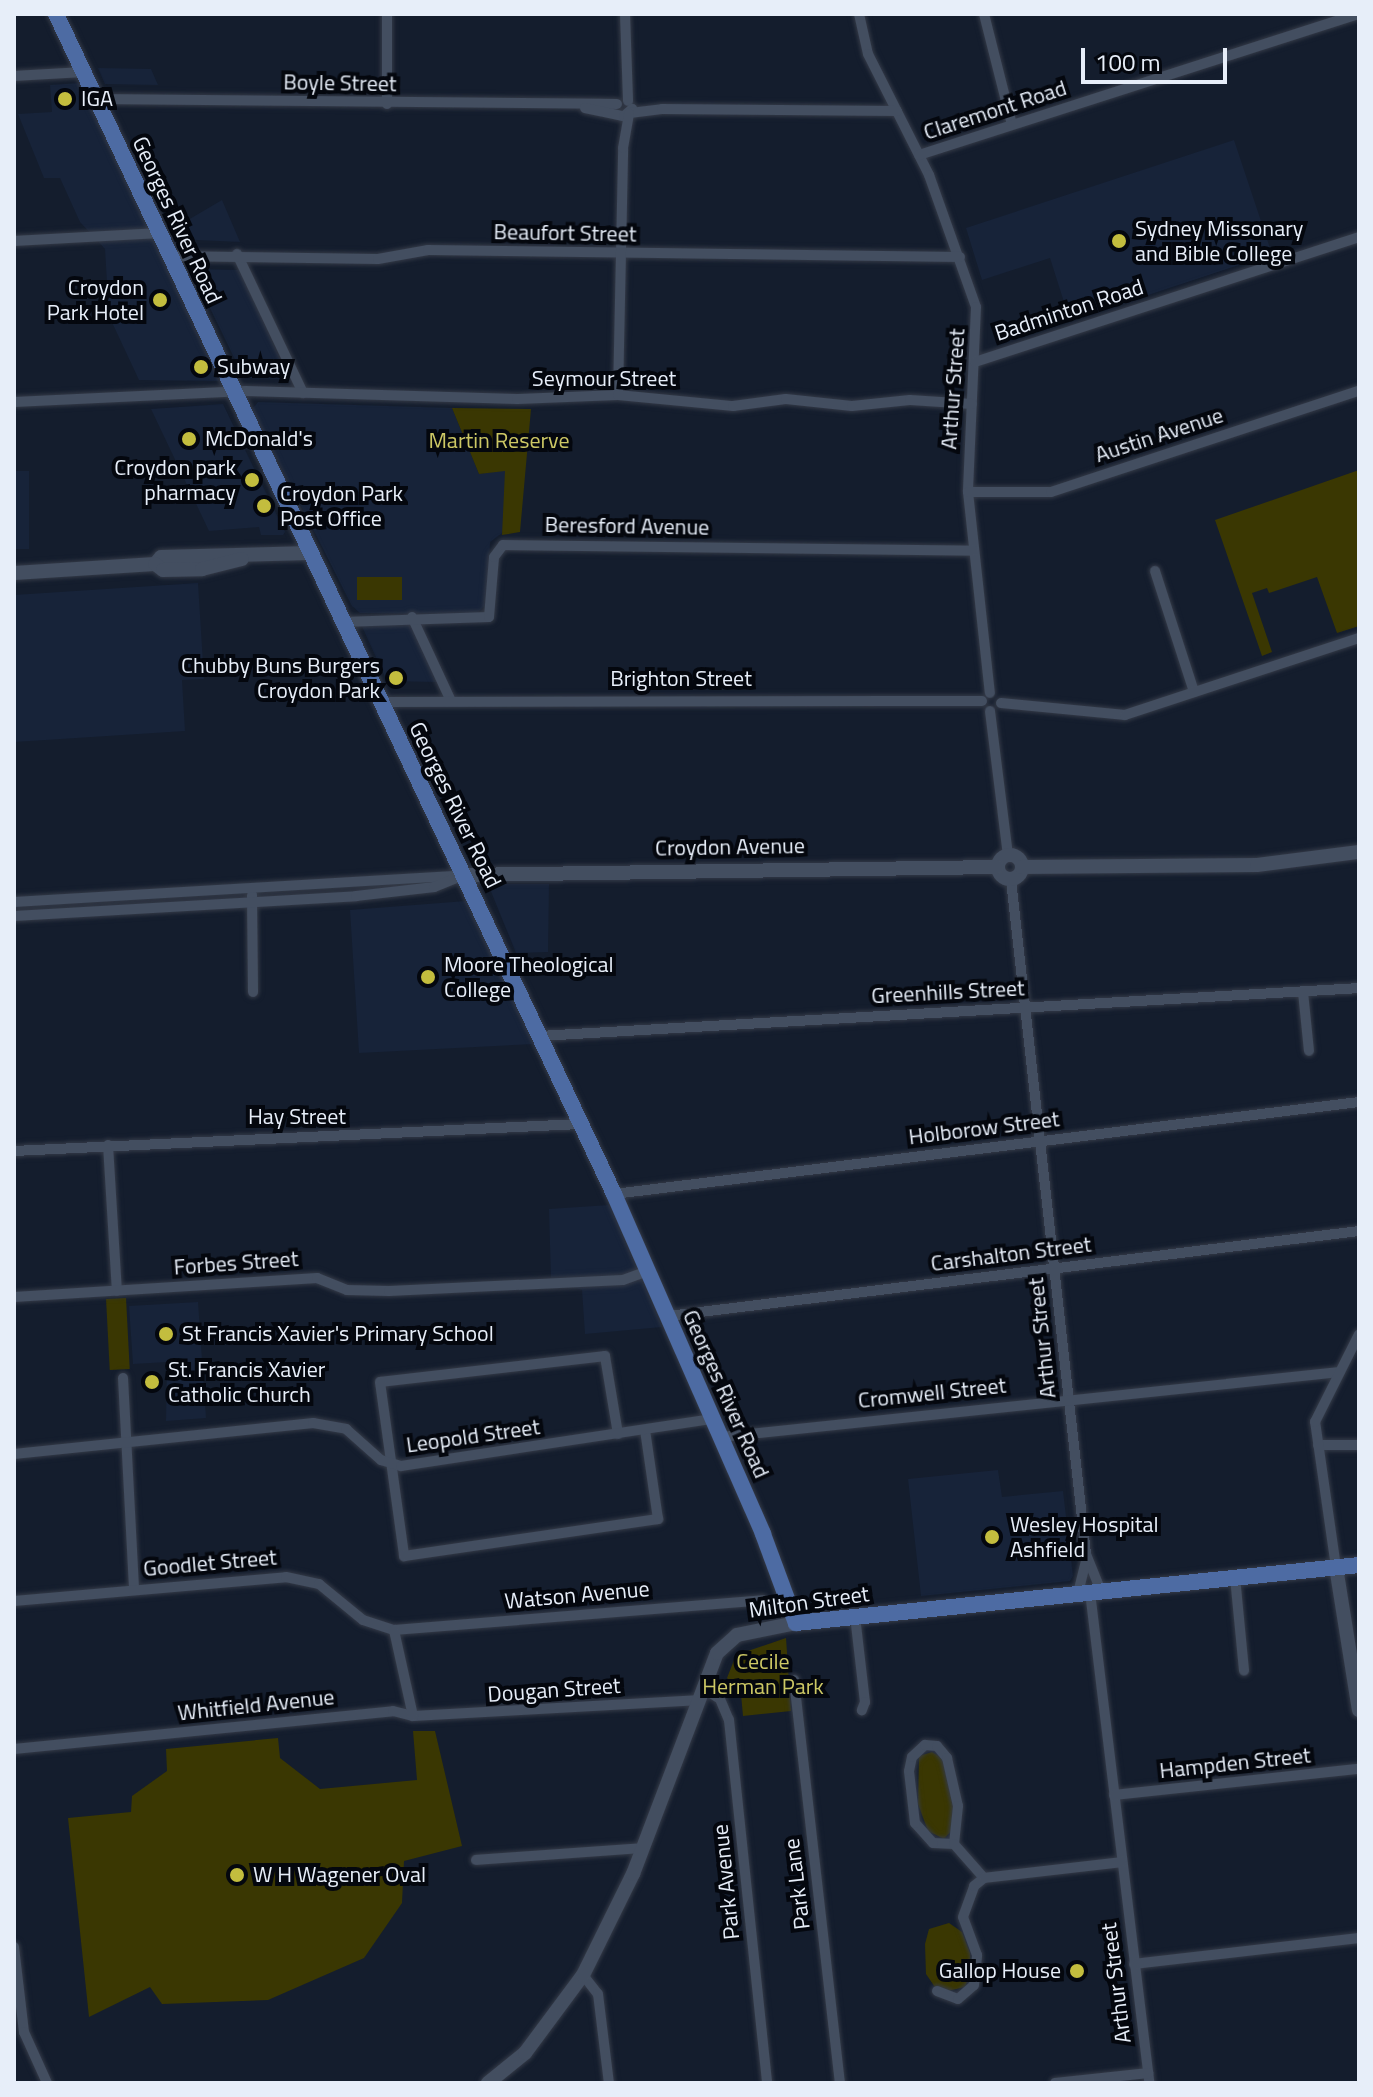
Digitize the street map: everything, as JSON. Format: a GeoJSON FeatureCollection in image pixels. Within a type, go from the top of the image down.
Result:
{"type":"FeatureCollection","features":[{"type":"Feature","properties":{"kind":"main road","name":"Georges River Road"},"geometry":{"type":"LineString","coordinates":[[56,14],[614,1194],[721,1437],[796,1623]]}},
{"type":"Feature","properties":{"kind":"main road"},"geometry":{"type":"LineString","coordinates":[[14,573],[155,564],[163,570],[202,569],[242,559],[310,553]]}},
{"type":"Feature","properties":{"kind":"main road"},"geometry":{"type":"LineString","coordinates":[[1022,867],[1011,880],[1000,875],[1002,861],[1022,867],[1257,865],[1359,852]]}},
{"type":"Feature","properties":{"kind":"main road","name":"Croydon Avenue"},"geometry":{"type":"LineString","coordinates":[[464,875],[1002,861]]}},
{"type":"Feature","properties":{"kind":"main road","name":"Milton Street"},"geometry":{"type":"LineString","coordinates":[[488,2083],[532,2046],[583,1975],[644,1848],[700,1694],[726,1641],[796,1623],[1359,1565]]}},
{"type":"Feature","properties":{"kind":"main road"},"geometry":{"type":"LineString","coordinates":[[1336,1567],[1359,1710]]}},
{"type":"Feature","properties":{"kind":"street"},"geometry":{"type":"LineString","coordinates":[[387,14],[387,104]]}},
{"type":"Feature","properties":{"kind":"street"},"geometry":{"type":"LineString","coordinates":[[618,395],[625,14]]}},
{"type":"Feature","properties":{"kind":"street","name":"Arthur Street"},"geometry":{"type":"LineString","coordinates":[[859,14],[868,54],[919,155],[960,257],[976,307],[968,492],[986,697]]}},
{"type":"Feature","properties":{"kind":"street"},"geometry":{"type":"LineString","coordinates":[[984,14],[1012,125]]}},
{"type":"Feature","properties":{"kind":"street","name":"Claremont Road"},"geometry":{"type":"LineString","coordinates":[[919,155],[1357,14]]}},
{"type":"Feature","properties":{"kind":"street"},"geometry":{"type":"LineString","coordinates":[[14,76],[83,72]]}},
{"type":"Feature","properties":{"kind":"street","name":"Boyle Street"},"geometry":{"type":"LineString","coordinates":[[96,99],[897,111]]}},
{"type":"Feature","properties":{"kind":"street"},"geometry":{"type":"LineString","coordinates":[[14,241],[160,233]]}},
{"type":"Feature","properties":{"kind":"street","name":"Badminton Road"},"geometry":{"type":"LineString","coordinates":[[975,362],[1359,237]]}},
{"type":"Feature","properties":{"kind":"street","name":"Beaufort Street"},"geometry":{"type":"LineString","coordinates":[[170,256],[237,254],[378,259],[428,250],[960,257]]}},
{"type":"Feature","properties":{"kind":"street"},"geometry":{"type":"LineString","coordinates":[[237,254],[303,393]]}},
{"type":"Feature","properties":{"kind":"street","name":"Austin Avenue"},"geometry":{"type":"LineString","coordinates":[[968,492],[1051,492],[1359,391]]}},
{"type":"Feature","properties":{"kind":"street","name":"Seymour Street"},"geometry":{"type":"LineString","coordinates":[[14,402],[303,393],[577,399],[618,395],[733,406],[786,399],[852,406],[910,400],[972,404]]}},
{"type":"Feature","properties":{"kind":"street","name":"Beresford Avenue"},"geometry":{"type":"LineString","coordinates":[[343,622],[412,617],[489,617],[494,557],[503,545],[974,551]]}},
{"type":"Feature","properties":{"kind":"street"},"geometry":{"type":"LineString","coordinates":[[1155,571],[1194,692]]}},
{"type":"Feature","properties":{"kind":"street"},"geometry":{"type":"LineString","coordinates":[[412,617],[450,699]]}},
{"type":"Feature","properties":{"kind":"street"},"geometry":{"type":"LineString","coordinates":[[986,697],[1001,703],[1125,715],[1359,638]]}},
{"type":"Feature","properties":{"kind":"street"},"geometry":{"type":"LineString","coordinates":[[986,697],[990,711],[1002,861]]}},
{"type":"Feature","properties":{"kind":"street","name":"Brighton Street"},"geometry":{"type":"LineString","coordinates":[[381,702],[450,699],[986,697]]}},
{"type":"Feature","properties":{"kind":"street"},"geometry":{"type":"LineString","coordinates":[[990,711],[1001,703]]}},
{"type":"Feature","properties":{"kind":"street","name":"Croydon Avenue"},"geometry":{"type":"LineString","coordinates":[[14,902],[464,875]]}},
{"type":"Feature","properties":{"kind":"street","name":"Croydon Avenue"},"geometry":{"type":"LineString","coordinates":[[14,916],[253,902],[434,887],[464,875]]}},
{"type":"Feature","properties":{"kind":"street","name":"Arthur Street"},"geometry":{"type":"LineString","coordinates":[[1011,880],[1090,1592],[1148,2078]]}},
{"type":"Feature","properties":{"kind":"street"},"geometry":{"type":"LineString","coordinates":[[252,889],[253,992]]}},
{"type":"Feature","properties":{"kind":"street"},"geometry":{"type":"LineString","coordinates":[[73,899],[73,912]]}},
{"type":"Feature","properties":{"kind":"street","name":"Greenhills Street"},"geometry":{"type":"LineString","coordinates":[[540,1036],[1359,988]]}},
{"type":"Feature","properties":{"kind":"street"},"geometry":{"type":"LineString","coordinates":[[1303,992],[1309,1051]]}},
{"type":"Feature","properties":{"kind":"street","name":"Holborow Street"},"geometry":{"type":"LineString","coordinates":[[614,1194],[1359,1102]]}},
{"type":"Feature","properties":{"kind":"street","name":"Hay Street"},"geometry":{"type":"LineString","coordinates":[[14,1151],[581,1124]]}},
{"type":"Feature","properties":{"kind":"street"},"geometry":{"type":"LineString","coordinates":[[108,1145],[117,1291]]}},
{"type":"Feature","properties":{"kind":"street","name":"Carshalton Street"},"geometry":{"type":"LineString","coordinates":[[668,1316],[1359,1231]]}},
{"type":"Feature","properties":{"kind":"street","name":"Forbes Street"},"geometry":{"type":"LineString","coordinates":[[14,1297],[317,1278],[347,1290],[389,1291],[623,1280],[648,1271]]}},
{"type":"Feature","properties":{"kind":"street"},"geometry":{"type":"LineString","coordinates":[[1336,1567],[1315,1422],[1359,1334]]}},
{"type":"Feature","properties":{"kind":"street"},"geometry":{"type":"LineString","coordinates":[[618,1434],[605,1356],[380,1382],[404,1556],[409,1559],[658,1519],[645,1430]]}},
{"type":"Feature","properties":{"kind":"street","name":"Cromwell Street"},"geometry":{"type":"LineString","coordinates":[[721,1437],[1340,1372]]}},
{"type":"Feature","properties":{"kind":"street"},"geometry":{"type":"LineString","coordinates":[[123,1378],[134,1590]]}},
{"type":"Feature","properties":{"kind":"street","name":"Leopold Street"},"geometry":{"type":"LineString","coordinates":[[14,1454],[126,1439],[313,1423],[346,1429],[392,1467],[712,1419]]}},
{"type":"Feature","properties":{"kind":"street"},"geometry":{"type":"LineString","coordinates":[[1318,1445],[1359,1445]]}},
{"type":"Feature","properties":{"kind":"street","name":"Arthur Street"},"geometry":{"type":"LineString","coordinates":[[1086,1554],[1090,1592]]}},
{"type":"Feature","properties":{"kind":"street"},"geometry":{"type":"LineString","coordinates":[[1235,1577],[1244,1671]]}},
{"type":"Feature","properties":{"kind":"street","name":"Goodlet Street"},"geometry":{"type":"LineString","coordinates":[[14,1601],[298,1578],[328,1589],[371,1624],[394,1630]]}},
{"type":"Feature","properties":{"kind":"street","name":"Watson Avenue"},"geometry":{"type":"LineString","coordinates":[[394,1630],[763,1600]]}},
{"type":"Feature","properties":{"kind":"street"},"geometry":{"type":"LineString","coordinates":[[855,1616],[865,1702],[862,1710]]}},
{"type":"Feature","properties":{"kind":"street"},"geometry":{"type":"LineString","coordinates":[[394,1630],[413,1716]]}},
{"type":"Feature","properties":{"kind":"street","name":"Park Lane"},"geometry":{"type":"LineString","coordinates":[[794,1680],[840,2083]]}},
{"type":"Feature","properties":{"kind":"street","name":"Dougan Street"},"geometry":{"type":"LineString","coordinates":[[413,1716],[700,1694]]}},
{"type":"Feature","properties":{"kind":"street","name":"Park Avenue"},"geometry":{"type":"LineString","coordinates":[[700,1694],[720,1699],[729,1720],[767,2083]]}},
{"type":"Feature","properties":{"kind":"street","name":"Whitfield Avenue"},"geometry":{"type":"LineString","coordinates":[[14,1749],[393,1711],[413,1716]]}},
{"type":"Feature","properties":{"kind":"street"},"geometry":{"type":"LineString","coordinates":[[954,1844],[958,1806],[952,1775],[943,1750],[925,1745],[912,1757],[911,1811],[926,1839],[954,1844],[984,1878]]}},
{"type":"Feature","properties":{"kind":"street","name":"Hampden Street"},"geometry":{"type":"LineString","coordinates":[[1114,1795],[1359,1769]]}},
{"type":"Feature","properties":{"kind":"street"},"geometry":{"type":"LineString","coordinates":[[476,1860],[644,1848]]}},
{"type":"Feature","properties":{"kind":"street"},"geometry":{"type":"LineString","coordinates":[[937,1991],[958,1999],[974,1985],[977,1955],[963,1917],[974,1886],[984,1878],[1122,1862]]}},
{"type":"Feature","properties":{"kind":"street"},"geometry":{"type":"LineString","coordinates":[[1134,1964],[1359,1938]]}},
{"type":"Feature","properties":{"kind":"street"},"geometry":{"type":"LineString","coordinates":[[14,1947],[24,2032],[47,2083]]}},
{"type":"Feature","properties":{"kind":"street"},"geometry":{"type":"LineString","coordinates":[[583,1975],[598,1994],[609,2083]]}},
{"type":"Feature","properties":{"kind":"street"},"geometry":{"type":"LineString","coordinates":[[1055,2083],[1148,2078]]}},
{"type":"Feature","properties":{"kind":"shaded area"},"geometry":{"type":"Polygon","coordinates":[[[98,68],[151,69],[158,85],[105,84],[98,68]]]}},
{"type":"Feature","properties":{"kind":"shaded area"},"geometry":{"type":"Polygon","coordinates":[[[80,83],[219,381],[139,380],[109,316],[105,249],[80,222],[60,178],[44,178],[18,114],[52,112],[50,85],[80,83]]]}},
{"type":"Feature","properties":{"kind":"shaded area","name":"Sydney Missonary and Bible College"},"geometry":{"type":"Polygon","coordinates":[[[1234,140],[1272,254],[1070,321],[1050,258],[982,280],[966,228],[1234,140]]]}},
{"type":"Feature","properties":{"kind":"shaded area"},"geometry":{"type":"Polygon","coordinates":[[[222,200],[240,242],[176,239],[171,230],[222,200]]]}},
{"type":"Feature","properties":{"kind":"shaded area"},"geometry":{"type":"Polygon","coordinates":[[[196,269],[240,270],[289,379],[244,378],[193,273],[196,269]]]}},
{"type":"Feature","properties":{"kind":"shaded area"},"geometry":{"type":"Polygon","coordinates":[[[258,402],[452,408],[479,474],[505,470],[505,531],[490,542],[488,603],[476,614],[360,613],[352,606],[252,409],[258,402]]]}},
{"type":"Feature","properties":{"kind":"shaded area"},"geometry":{"type":"Polygon","coordinates":[[[223,404],[285,532],[283,535],[261,535],[259,527],[209,531],[151,409],[223,404]]]}},
{"type":"Feature","properties":{"kind":"shaded area"},"geometry":{"type":"Polygon","coordinates":[[[14,471],[29,471],[29,549],[14,549],[14,471]]]}},
{"type":"Feature","properties":{"kind":"shaded area"},"geometry":{"type":"Polygon","coordinates":[[[198,583],[204,679],[182,680],[185,731],[14,742],[14,595],[198,583]]]}},
{"type":"Feature","properties":{"kind":"shaded area"},"geometry":{"type":"Polygon","coordinates":[[[409,621],[437,682],[387,681],[360,622],[409,621]]]}},
{"type":"Feature","properties":{"kind":"shaded area"},"geometry":{"type":"Polygon","coordinates":[[[488,884],[549,884],[548,952],[516,953],[488,884]]]}},
{"type":"Feature","properties":{"kind":"shaded area","name":"Moore Theological College"},"geometry":{"type":"Polygon","coordinates":[[[466,901],[534,1044],[359,1053],[350,910],[466,901]]]}},
{"type":"Feature","properties":{"kind":"shaded area"},"geometry":{"type":"Polygon","coordinates":[[[609,1205],[662,1327],[585,1334],[582,1290],[551,1279],[549,1209],[609,1205]]]}},
{"type":"Feature","properties":{"kind":"shaded area","name":"St Francis Xavier's Primary School"},"geometry":{"type":"Polygon","coordinates":[[[198,1302],[206,1418],[166,1421],[167,1362],[133,1364],[129,1306],[198,1302]]]}},
{"type":"Feature","properties":{"kind":"shaded area","name":"Wesley Hospital Ashfield"},"geometry":{"type":"Polygon","coordinates":[[[998,1470],[1002,1497],[1063,1491],[1073,1576],[1070,1581],[921,1596],[908,1479],[998,1470]]]}},
{"type":"Feature","properties":{"kind":"green space","name":"Martin Reserve"},"geometry":{"type":"Polygon","coordinates":[[[452,408],[531,409],[520,532],[502,535],[505,471],[479,474],[452,408]]]}},
{"type":"Feature","properties":{"kind":"green space"},"geometry":{"type":"Polygon","coordinates":[[[1359,470],[1359,626],[1337,633],[1317,577],[1269,593],[1267,588],[1252,593],[1272,652],[1262,656],[1215,520],[1359,470]]]}},
{"type":"Feature","properties":{"kind":"green space"},"geometry":{"type":"Polygon","coordinates":[[[357,577],[402,577],[402,600],[357,600],[357,577]]]}},
{"type":"Feature","properties":{"kind":"green space"},"geometry":{"type":"Polygon","coordinates":[[[126,1298],[130,1369],[110,1370],[106,1299],[126,1298]]]}},
{"type":"Feature","properties":{"kind":"green space","name":"Cecile Herman Park"},"geometry":{"type":"Polygon","coordinates":[[[786,1638],[791,1711],[743,1716],[741,1694],[727,1678],[736,1655],[786,1638]]]}},
{"type":"Feature","properties":{"kind":"green space"},"geometry":{"type":"Polygon","coordinates":[[[413,1731],[435,1731],[462,1846],[404,1861],[402,1903],[364,1958],[268,2000],[162,2004],[150,1987],[89,2017],[68,1818],[131,1812],[132,1796],[167,1771],[166,1749],[278,1738],[280,1758],[320,1789],[417,1780],[413,1731]]]}},
{"type":"Feature","properties":{"kind":"green space"},"geometry":{"type":"Polygon","coordinates":[[[932,1752],[944,1759],[954,1807],[953,1829],[944,1839],[928,1831],[918,1804],[919,1756],[932,1752]]]}},
{"type":"Feature","properties":{"kind":"green space"},"geometry":{"type":"Polygon","coordinates":[[[949,1923],[962,1932],[970,1953],[971,1972],[965,1987],[939,1993],[926,1974],[925,1944],[929,1929],[949,1923]]]}},
{"type":"Feature","properties":{"kind":"place","name":"IGA"},"geometry":{"type":"Point","coordinates":[65,99]}},
{"type":"Feature","properties":{"kind":"place","name":"Sydney Missonary and Bible College"},"geometry":{"type":"Point","coordinates":[1119,241]}},
{"type":"Feature","properties":{"kind":"place","name":"Croydon Park Hotel"},"geometry":{"type":"Point","coordinates":[160,300]}},
{"type":"Feature","properties":{"kind":"place","name":"Subway"},"geometry":{"type":"Point","coordinates":[201,367]}},
{"type":"Feature","properties":{"kind":"place","name":"McDonald's"},"geometry":{"type":"Point","coordinates":[189,439]}},
{"type":"Feature","properties":{"kind":"place","name":"Croydon park pharmacy"},"geometry":{"type":"Point","coordinates":[252,480]}},
{"type":"Feature","properties":{"kind":"place","name":"Croydon Park Post Office"},"geometry":{"type":"Point","coordinates":[264,506]}},
{"type":"Feature","properties":{"kind":"place","name":"Chubby Buns Burgers Croydon Park"},"geometry":{"type":"Point","coordinates":[396,678]}},
{"type":"Feature","properties":{"kind":"place","name":"Moore Theological College"},"geometry":{"type":"Point","coordinates":[428,977]}},
{"type":"Feature","properties":{"kind":"place","name":"St Francis Xavier's Primary School"},"geometry":{"type":"Point","coordinates":[166,1334]}},
{"type":"Feature","properties":{"kind":"place","name":"St. Francis Xavier Catholic Church"},"geometry":{"type":"Point","coordinates":[152,1382]}},
{"type":"Feature","properties":{"kind":"place","name":"Wesley Hospital Ashfield"},"geometry":{"type":"Point","coordinates":[992,1537]}},
{"type":"Feature","properties":{"kind":"place","name":"W H Wagener Oval"},"geometry":{"type":"Point","coordinates":[237,1875]}},
{"type":"Feature","properties":{"kind":"place","name":"Gallop House"},"geometry":{"type":"Point","coordinates":[1077,1971]}}]}
